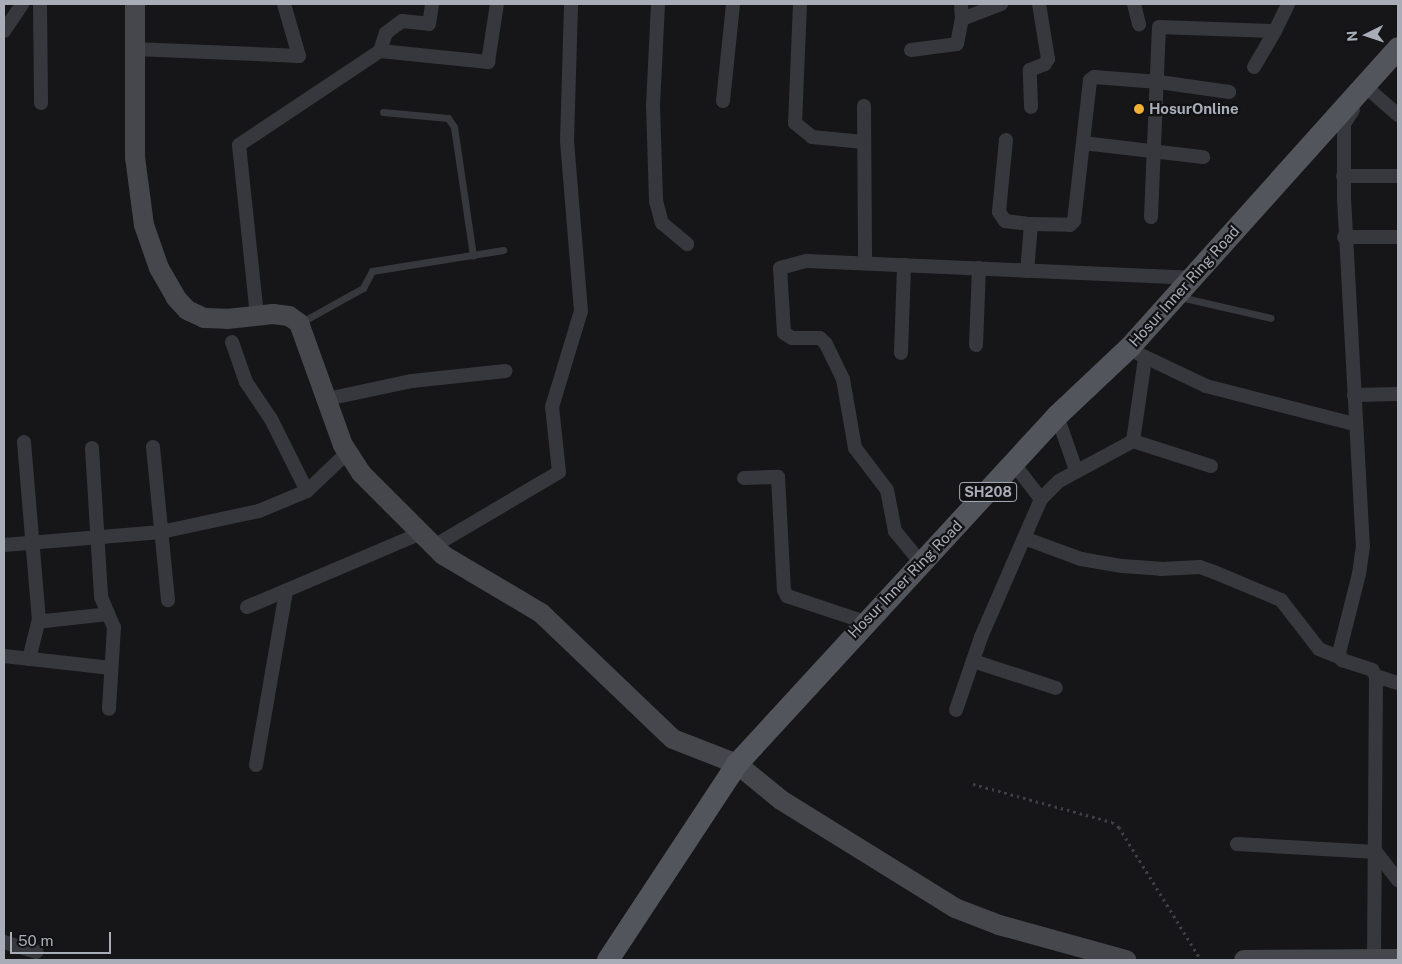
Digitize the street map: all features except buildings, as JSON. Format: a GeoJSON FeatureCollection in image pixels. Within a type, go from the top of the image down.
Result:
{"type":"FeatureCollection","features":[{"type":"Feature","properties":{"kind":"main road","name":"Hosur Inner Ring Road"},"geometry":{"type":"LineString","coordinates":[[608,960],[737,764],[865,622],[922,564],[1056,416],[1138,353],[1175,296],[1398,48]]}},
{"type":"Feature","properties":{"kind":"street"},"geometry":{"type":"LineString","coordinates":[[4,31],[22,4]]}},
{"type":"Feature","properties":{"kind":"street"},"geometry":{"type":"LineString","coordinates":[[40,4],[41,103]]}},
{"type":"Feature","properties":{"kind":"street"},"geometry":{"type":"LineString","coordinates":[[135,4],[136,157],[144,225],[159,268],[176,298],[195,314],[204,318],[227,320],[257,316],[290,316],[300,323],[348,452],[361,473],[443,555],[541,613],[673,739],[737,764],[781,800],[956,908],[999,925],[1126,960]]}},
{"type":"Feature","properties":{"kind":"street"},"geometry":{"type":"LineString","coordinates":[[134,48],[299,56],[284,4]]}},
{"type":"Feature","properties":{"kind":"street"},"geometry":{"type":"LineString","coordinates":[[380,52],[386,33],[402,21],[429,24],[432,4]]}},
{"type":"Feature","properties":{"kind":"street"},"geometry":{"type":"LineString","coordinates":[[257,316],[239,145],[380,52],[488,62],[497,4]]}},
{"type":"Feature","properties":{"kind":"street"},"geometry":{"type":"LineString","coordinates":[[247,608],[286,591],[427,539],[559,472],[552,407],[582,311],[567,141],[571,4]]}},
{"type":"Feature","properties":{"kind":"street"},"geometry":{"type":"LineString","coordinates":[[658,4],[653,105],[656,201],[662,223],[686,244]]}},
{"type":"Feature","properties":{"kind":"street"},"geometry":{"type":"LineString","coordinates":[[723,101],[733,4]]}},
{"type":"Feature","properties":{"kind":"street"},"geometry":{"type":"LineString","coordinates":[[800,4],[795,123],[812,137],[864,142]]}},
{"type":"Feature","properties":{"kind":"street"},"geometry":{"type":"LineString","coordinates":[[911,50],[957,44],[961,36],[961,4]]}},
{"type":"Feature","properties":{"kind":"street"},"geometry":{"type":"LineString","coordinates":[[962,18],[1001,4]]}},
{"type":"Feature","properties":{"kind":"street"},"geometry":{"type":"LineString","coordinates":[[1031,107],[1030,70],[1045,64],[1048,59],[1039,4]]}},
{"type":"Feature","properties":{"kind":"street"},"geometry":{"type":"LineString","coordinates":[[1134,4],[1139,24]]}},
{"type":"Feature","properties":{"kind":"street"},"geometry":{"type":"LineString","coordinates":[[1254,67],[1288,4]]}},
{"type":"Feature","properties":{"kind":"street"},"geometry":{"type":"LineString","coordinates":[[1151,217],[1159,82],[1159,27],[1275,31]]}},
{"type":"Feature","properties":{"kind":"street"},"geometry":{"type":"LineString","coordinates":[[1006,140],[999,212],[1005,221],[1031,224],[1073,223],[1090,80],[1094,77],[1159,82],[1229,92]]}},
{"type":"Feature","properties":{"kind":"street"},"geometry":{"type":"LineString","coordinates":[[1339,657],[1363,546],[1344,237],[1344,124],[1357,102],[1360,91],[1398,114]]}},
{"type":"Feature","properties":{"kind":"street"},"geometry":{"type":"LineString","coordinates":[[864,106],[865,263]]}},
{"type":"Feature","properties":{"kind":"street"},"geometry":{"type":"LineString","coordinates":[[1083,143],[1203,157]]}},
{"type":"Feature","properties":{"kind":"street"},"geometry":{"type":"LineString","coordinates":[[1343,176],[1398,176]]}},
{"type":"Feature","properties":{"kind":"street"},"geometry":{"type":"LineString","coordinates":[[1027,271],[1031,224]]}},
{"type":"Feature","properties":{"kind":"street"},"geometry":{"type":"LineString","coordinates":[[1344,237],[1398,236]]}},
{"type":"Feature","properties":{"kind":"street"},"geometry":{"type":"LineString","coordinates":[[922,564],[895,531],[887,490],[855,448],[843,379],[826,344],[820,338],[792,338],[784,333],[779,273],[782,266],[807,261],[1191,278]]}},
{"type":"Feature","properties":{"kind":"street"},"geometry":{"type":"LineString","coordinates":[[901,353],[904,265]]}},
{"type":"Feature","properties":{"kind":"street"},"geometry":{"type":"LineString","coordinates":[[976,345],[979,268]]}},
{"type":"Feature","properties":{"kind":"street"},"geometry":{"type":"LineString","coordinates":[[232,342],[246,382],[271,419],[307,491]]}},
{"type":"Feature","properties":{"kind":"street"},"geometry":{"type":"LineString","coordinates":[[1133,441],[1138,353],[1206,386],[1354,424]]}},
{"type":"Feature","properties":{"kind":"street"},"geometry":{"type":"LineString","coordinates":[[327,399],[412,381],[505,371]]}},
{"type":"Feature","properties":{"kind":"street"},"geometry":{"type":"LineString","coordinates":[[1354,395],[1398,394]]}},
{"type":"Feature","properties":{"kind":"street"},"geometry":{"type":"LineString","coordinates":[[1056,416],[1076,470]]}},
{"type":"Feature","properties":{"kind":"street"},"geometry":{"type":"LineString","coordinates":[[956,710],[973,661],[1041,499],[1059,481],[1076,470],[1133,441],[1211,466]]}},
{"type":"Feature","properties":{"kind":"street"},"geometry":{"type":"LineString","coordinates":[[24,442],[39,619],[29,659]]}},
{"type":"Feature","properties":{"kind":"street"},"geometry":{"type":"LineString","coordinates":[[153,447],[168,600]]}},
{"type":"Feature","properties":{"kind":"street"},"geometry":{"type":"LineString","coordinates":[[92,448],[101,598],[114,627],[109,709]]}},
{"type":"Feature","properties":{"kind":"street"},"geometry":{"type":"LineString","coordinates":[[4,545],[161,532],[259,511],[307,491],[348,452]]}},
{"type":"Feature","properties":{"kind":"street"},"geometry":{"type":"LineString","coordinates":[[1014,464],[1041,499]]}},
{"type":"Feature","properties":{"kind":"street"},"geometry":{"type":"LineString","coordinates":[[744,478],[778,477],[784,590],[787,596],[865,622]]}},
{"type":"Feature","properties":{"kind":"street"},"geometry":{"type":"LineString","coordinates":[[1024,538],[1098,562],[1161,569],[1200,567],[1214,572],[1281,600],[1319,650],[1372,670],[1376,676],[1374,959]]}},
{"type":"Feature","properties":{"kind":"street"},"geometry":{"type":"LineString","coordinates":[[256,765],[286,591]]}},
{"type":"Feature","properties":{"kind":"street"},"geometry":{"type":"LineString","coordinates":[[39,619],[45,621],[108,614]]}},
{"type":"Feature","properties":{"kind":"street"},"geometry":{"type":"LineString","coordinates":[[4,656],[111,668]]}},
{"type":"Feature","properties":{"kind":"street"},"geometry":{"type":"LineString","coordinates":[[973,661],[1056,688]]}},
{"type":"Feature","properties":{"kind":"street"},"geometry":{"type":"LineString","coordinates":[[1376,676],[1398,683]]}},
{"type":"Feature","properties":{"kind":"street"},"geometry":{"type":"LineString","coordinates":[[1237,844],[1376,852],[1398,880]]}},
{"type":"Feature","properties":{"kind":"street"},"geometry":{"type":"LineString","coordinates":[[4,942],[36,952]]}},
{"type":"Feature","properties":{"kind":"street"},"geometry":{"type":"LineString","coordinates":[[1244,960],[1398,958]]}},
{"type":"Feature","properties":{"kind":"lane"},"geometry":{"type":"LineString","coordinates":[[383,112],[448,118],[454,127],[473,256]]}},
{"type":"Feature","properties":{"kind":"lane"},"geometry":{"type":"LineString","coordinates":[[300,323],[363,288],[372,271],[503,250]]}},
{"type":"Feature","properties":{"kind":"lane"},"geometry":{"type":"LineString","coordinates":[[1175,296],[1271,318]]}},
{"type":"Feature","properties":{"kind":"path"},"geometry":{"type":"LineString","coordinates":[[973,784],[1112,822],[1119,827],[1201,960]]}},
{"type":"Feature","properties":{"kind":"place","name":"HosurOnline"},"geometry":{"type":"Point","coordinates":[1139,109]}}]}
